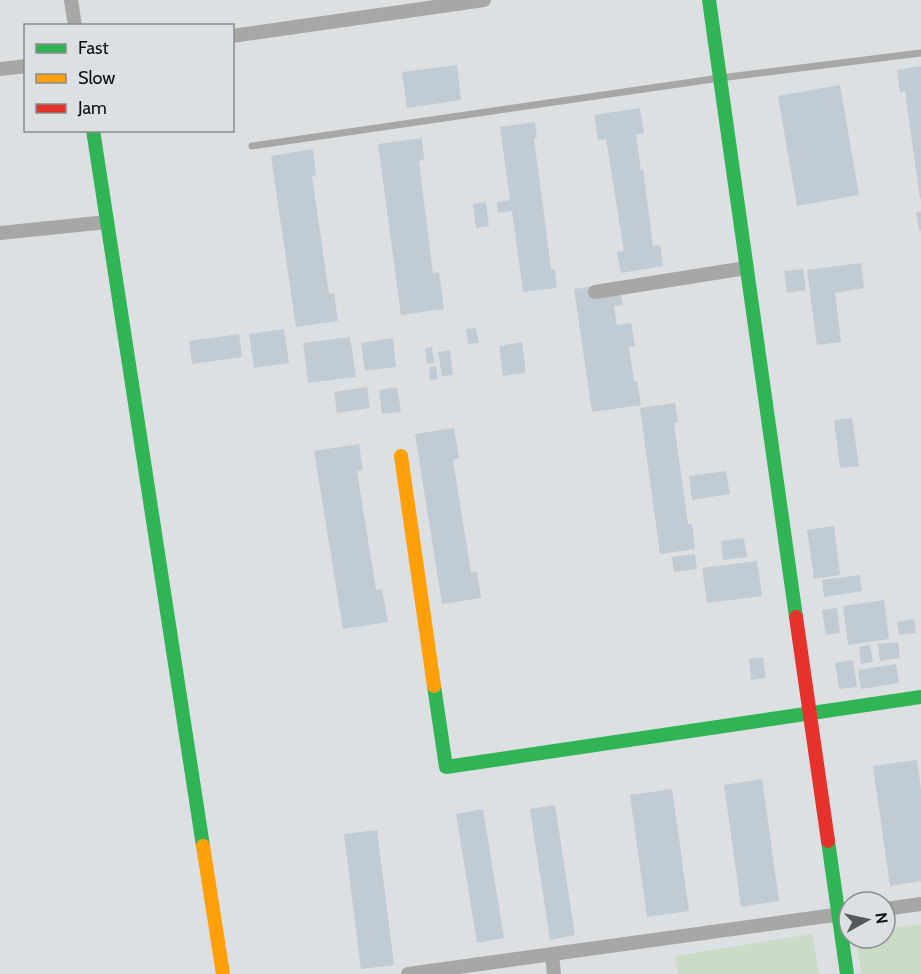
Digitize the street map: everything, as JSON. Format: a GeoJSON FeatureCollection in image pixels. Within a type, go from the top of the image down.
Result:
{"type":"FeatureCollection","features":[{"type":"Feature","properties":{"kind":"street"},"geometry":{"type":"LineString","coordinates":[[71,0],[75,24]]}},
{"type":"Feature","properties":{"kind":"street"},"geometry":{"type":"LineString","coordinates":[[234,36],[484,0]]}},
{"type":"Feature","properties":{"kind":"street"},"geometry":{"type":"LineString","coordinates":[[709,0],[810,715],[840,890]]}},
{"type":"Feature","properties":{"kind":"street"},"geometry":{"type":"LineString","coordinates":[[0,69],[24,66]]}},
{"type":"Feature","properties":{"kind":"street"},"geometry":{"type":"LineString","coordinates":[[93,132],[223,974]]}},
{"type":"Feature","properties":{"kind":"street"},"geometry":{"type":"LineString","coordinates":[[0,233],[107,222]]}},
{"type":"Feature","properties":{"kind":"street"},"geometry":{"type":"LineString","coordinates":[[595,292],[746,268]]}},
{"type":"Feature","properties":{"kind":"street"},"geometry":{"type":"LineString","coordinates":[[401,456],[446,767],[921,697]]}},
{"type":"Feature","properties":{"kind":"street"},"geometry":{"type":"LineString","coordinates":[[897,907],[921,904]]}},
{"type":"Feature","properties":{"kind":"street"},"geometry":{"type":"LineString","coordinates":[[408,974],[837,915]]}},
{"type":"Feature","properties":{"kind":"street"},"geometry":{"type":"LineString","coordinates":[[846,950],[847,974]]}},
{"type":"Feature","properties":{"kind":"street"},"geometry":{"type":"LineString","coordinates":[[552,954],[554,974]]}},
{"type":"Feature","properties":{"kind":"lane"},"geometry":{"type":"LineString","coordinates":[[252,146],[720,78],[921,53]]}},
{"type":"Feature","properties":{"kind":"green space"},"geometry":{"type":"Polygon","coordinates":[[[921,924],[921,974],[861,974],[858,950],[897,950],[897,927],[921,924]]]}},
{"type":"Feature","properties":{"kind":"green space"},"geometry":{"type":"Polygon","coordinates":[[[812,934],[819,974],[678,974],[675,956],[812,934]]]}},
{"type":"Feature","properties":{"kind":"building"},"geometry":{"type":"Polygon","coordinates":[[[457,65],[461,100],[407,108],[402,72],[457,65]]]}},
{"type":"Feature","properties":{"kind":"building"},"geometry":{"type":"Polygon","coordinates":[[[921,66],[920,199],[905,91],[900,92],[897,70],[921,66]]]}},
{"type":"Feature","properties":{"kind":"building"},"geometry":{"type":"Polygon","coordinates":[[[840,85],[859,195],[797,206],[778,96],[840,85]]]}},
{"type":"Feature","properties":{"kind":"building"},"geometry":{"type":"Polygon","coordinates":[[[640,108],[644,133],[636,135],[641,170],[643,169],[653,246],[660,245],[663,266],[621,273],[617,252],[624,251],[606,139],[598,140],[594,115],[640,108]]]}},
{"type":"Feature","properties":{"kind":"building"},"geometry":{"type":"Polygon","coordinates":[[[535,122],[537,138],[534,138],[551,269],[555,269],[557,288],[523,292],[512,211],[498,213],[497,202],[510,200],[500,127],[535,122]]]}},
{"type":"Feature","properties":{"kind":"building"},"geometry":{"type":"Polygon","coordinates":[[[422,138],[424,160],[419,161],[433,273],[439,272],[444,309],[401,315],[378,144],[422,138]]]}},
{"type":"Feature","properties":{"kind":"building"},"geometry":{"type":"Polygon","coordinates":[[[313,149],[316,175],[312,176],[329,294],[334,293],[338,321],[296,327],[271,156],[313,149]]]}},
{"type":"Feature","properties":{"kind":"building"},"geometry":{"type":"Polygon","coordinates":[[[486,202],[489,226],[476,228],[473,204],[486,202]]]}},
{"type":"Feature","properties":{"kind":"building"},"geometry":{"type":"Polygon","coordinates":[[[921,211],[921,231],[919,231],[916,212],[921,211]]]}},
{"type":"Feature","properties":{"kind":"building"},"geometry":{"type":"Polygon","coordinates":[[[861,263],[864,288],[835,293],[841,342],[817,345],[807,270],[861,263]]]}},
{"type":"Feature","properties":{"kind":"building"},"geometry":{"type":"Polygon","coordinates":[[[803,269],[806,290],[787,293],[784,271],[803,269]]]}},
{"type":"Feature","properties":{"kind":"building"},"geometry":{"type":"Polygon","coordinates":[[[619,283],[623,305],[614,306],[617,325],[631,323],[635,346],[629,347],[634,381],[637,381],[641,405],[592,412],[574,289],[619,283]]]}},
{"type":"Feature","properties":{"kind":"building"},"geometry":{"type":"Polygon","coordinates":[[[476,328],[479,343],[468,344],[466,329],[476,328]]]}},
{"type":"Feature","properties":{"kind":"building"},"geometry":{"type":"Polygon","coordinates":[[[284,329],[289,363],[254,368],[249,334],[284,329]]]}},
{"type":"Feature","properties":{"kind":"building"},"geometry":{"type":"Polygon","coordinates":[[[239,334],[242,357],[192,364],[189,341],[239,334]]]}},
{"type":"Feature","properties":{"kind":"building"},"geometry":{"type":"Polygon","coordinates":[[[350,337],[356,377],[308,383],[303,343],[350,337]]]}},
{"type":"Feature","properties":{"kind":"building"},"geometry":{"type":"Polygon","coordinates":[[[393,338],[396,367],[365,371],[361,343],[393,338]]]}},
{"type":"Feature","properties":{"kind":"building"},"geometry":{"type":"Polygon","coordinates":[[[522,342],[526,373],[503,376],[499,346],[522,342]]]}},
{"type":"Feature","properties":{"kind":"building"},"geometry":{"type":"Polygon","coordinates":[[[432,347],[434,363],[427,364],[425,348],[432,347]]]}},
{"type":"Feature","properties":{"kind":"building"},"geometry":{"type":"Polygon","coordinates":[[[450,350],[453,375],[442,376],[438,352],[450,350]]]}},
{"type":"Feature","properties":{"kind":"building"},"geometry":{"type":"Polygon","coordinates":[[[436,366],[438,379],[430,380],[429,367],[436,366]]]}},
{"type":"Feature","properties":{"kind":"building"},"geometry":{"type":"Polygon","coordinates":[[[367,387],[370,408],[337,413],[334,392],[367,387]]]}},
{"type":"Feature","properties":{"kind":"building"},"geometry":{"type":"Polygon","coordinates":[[[397,387],[401,412],[382,414],[379,390],[397,387]]]}},
{"type":"Feature","properties":{"kind":"building"},"geometry":{"type":"Polygon","coordinates":[[[675,403],[678,423],[674,423],[688,524],[692,524],[695,549],[660,554],[640,408],[675,403]]]}},
{"type":"Feature","properties":{"kind":"building"},"geometry":{"type":"Polygon","coordinates":[[[852,418],[859,466],[840,468],[834,420],[852,418]]]}},
{"type":"Feature","properties":{"kind":"building"},"geometry":{"type":"Polygon","coordinates":[[[454,428],[459,458],[453,460],[471,572],[477,571],[481,598],[442,604],[415,434],[454,428]]]}},
{"type":"Feature","properties":{"kind":"building"},"geometry":{"type":"Polygon","coordinates":[[[359,444],[363,470],[357,471],[376,590],[382,589],[388,622],[343,629],[314,451],[359,444]]]}},
{"type":"Feature","properties":{"kind":"building"},"geometry":{"type":"Polygon","coordinates":[[[726,471],[730,494],[692,500],[689,476],[726,471]]]}},
{"type":"Feature","properties":{"kind":"building"},"geometry":{"type":"Polygon","coordinates":[[[834,526],[840,575],[814,579],[807,530],[834,526]]]}},
{"type":"Feature","properties":{"kind":"building"},"geometry":{"type":"Polygon","coordinates":[[[744,538],[747,557],[723,560],[721,541],[744,538]]]}},
{"type":"Feature","properties":{"kind":"building"},"geometry":{"type":"Polygon","coordinates":[[[695,554],[697,569],[674,572],[672,557],[695,554]]]}},
{"type":"Feature","properties":{"kind":"building"},"geometry":{"type":"Polygon","coordinates":[[[757,561],[762,596],[707,603],[702,568],[757,561]]]}},
{"type":"Feature","properties":{"kind":"building"},"geometry":{"type":"Polygon","coordinates":[[[860,575],[862,591],[824,597],[822,580],[860,575]]]}},
{"type":"Feature","properties":{"kind":"building"},"geometry":{"type":"Polygon","coordinates":[[[884,600],[889,639],[848,645],[843,606],[884,600]]]}},
{"type":"Feature","properties":{"kind":"building"},"geometry":{"type":"Polygon","coordinates":[[[837,608],[840,633],[826,635],[822,610],[837,608]]]}},
{"type":"Feature","properties":{"kind":"building"},"geometry":{"type":"Polygon","coordinates":[[[914,619],[916,633],[899,635],[897,622],[914,619]]]}},
{"type":"Feature","properties":{"kind":"building"},"geometry":{"type":"Polygon","coordinates":[[[898,642],[900,658],[880,661],[878,644],[898,642]]]}},
{"type":"Feature","properties":{"kind":"building"},"geometry":{"type":"Polygon","coordinates":[[[870,645],[873,662],[861,664],[859,647],[870,645]]]}},
{"type":"Feature","properties":{"kind":"building"},"geometry":{"type":"Polygon","coordinates":[[[763,657],[766,678],[751,680],[749,659],[763,657]]]}},
{"type":"Feature","properties":{"kind":"building"},"geometry":{"type":"Polygon","coordinates":[[[853,660],[857,687],[839,689],[835,663],[853,660]]]}},
{"type":"Feature","properties":{"kind":"building"},"geometry":{"type":"Polygon","coordinates":[[[896,664],[899,683],[861,689],[858,670],[896,664]]]}},
{"type":"Feature","properties":{"kind":"building"},"geometry":{"type":"Polygon","coordinates":[[[917,760],[921,790],[921,881],[890,886],[873,766],[917,760]]]}},
{"type":"Feature","properties":{"kind":"building"},"geometry":{"type":"Polygon","coordinates":[[[762,779],[779,901],[741,907],[724,785],[762,779]]]}},
{"type":"Feature","properties":{"kind":"building"},"geometry":{"type":"Polygon","coordinates":[[[672,789],[689,911],[647,917],[630,795],[672,789]]]}},
{"type":"Feature","properties":{"kind":"building"},"geometry":{"type":"Polygon","coordinates":[[[555,805],[575,935],[550,940],[530,809],[555,805]]]}},
{"type":"Feature","properties":{"kind":"building"},"geometry":{"type":"Polygon","coordinates":[[[483,809],[504,938],[477,943],[456,814],[483,809]]]}},
{"type":"Feature","properties":{"kind":"building"},"geometry":{"type":"Polygon","coordinates":[[[377,830],[394,965],[361,969],[344,834],[377,830]]]}},
{"type":"Feature","properties":{"kind":"traffic: fast"},"geometry":{"type":"LineString","coordinates":[[709,0],[796,617]]}},
{"type":"Feature","properties":{"kind":"traffic: fast"},"geometry":{"type":"LineString","coordinates":[[93,132],[203,846]]}},
{"type":"Feature","properties":{"kind":"traffic: fast"},"geometry":{"type":"LineString","coordinates":[[434,686],[446,767],[921,697]]}},
{"type":"Feature","properties":{"kind":"traffic: fast"},"geometry":{"type":"LineString","coordinates":[[828,841],[847,974]]}},
{"type":"Feature","properties":{"kind":"traffic: slow"},"geometry":{"type":"LineString","coordinates":[[401,456],[434,686]]}},
{"type":"Feature","properties":{"kind":"traffic: slow"},"geometry":{"type":"LineString","coordinates":[[203,846],[223,974]]}},
{"type":"Feature","properties":{"kind":"traffic: jam"},"geometry":{"type":"LineString","coordinates":[[796,617],[828,841]]}}]}
